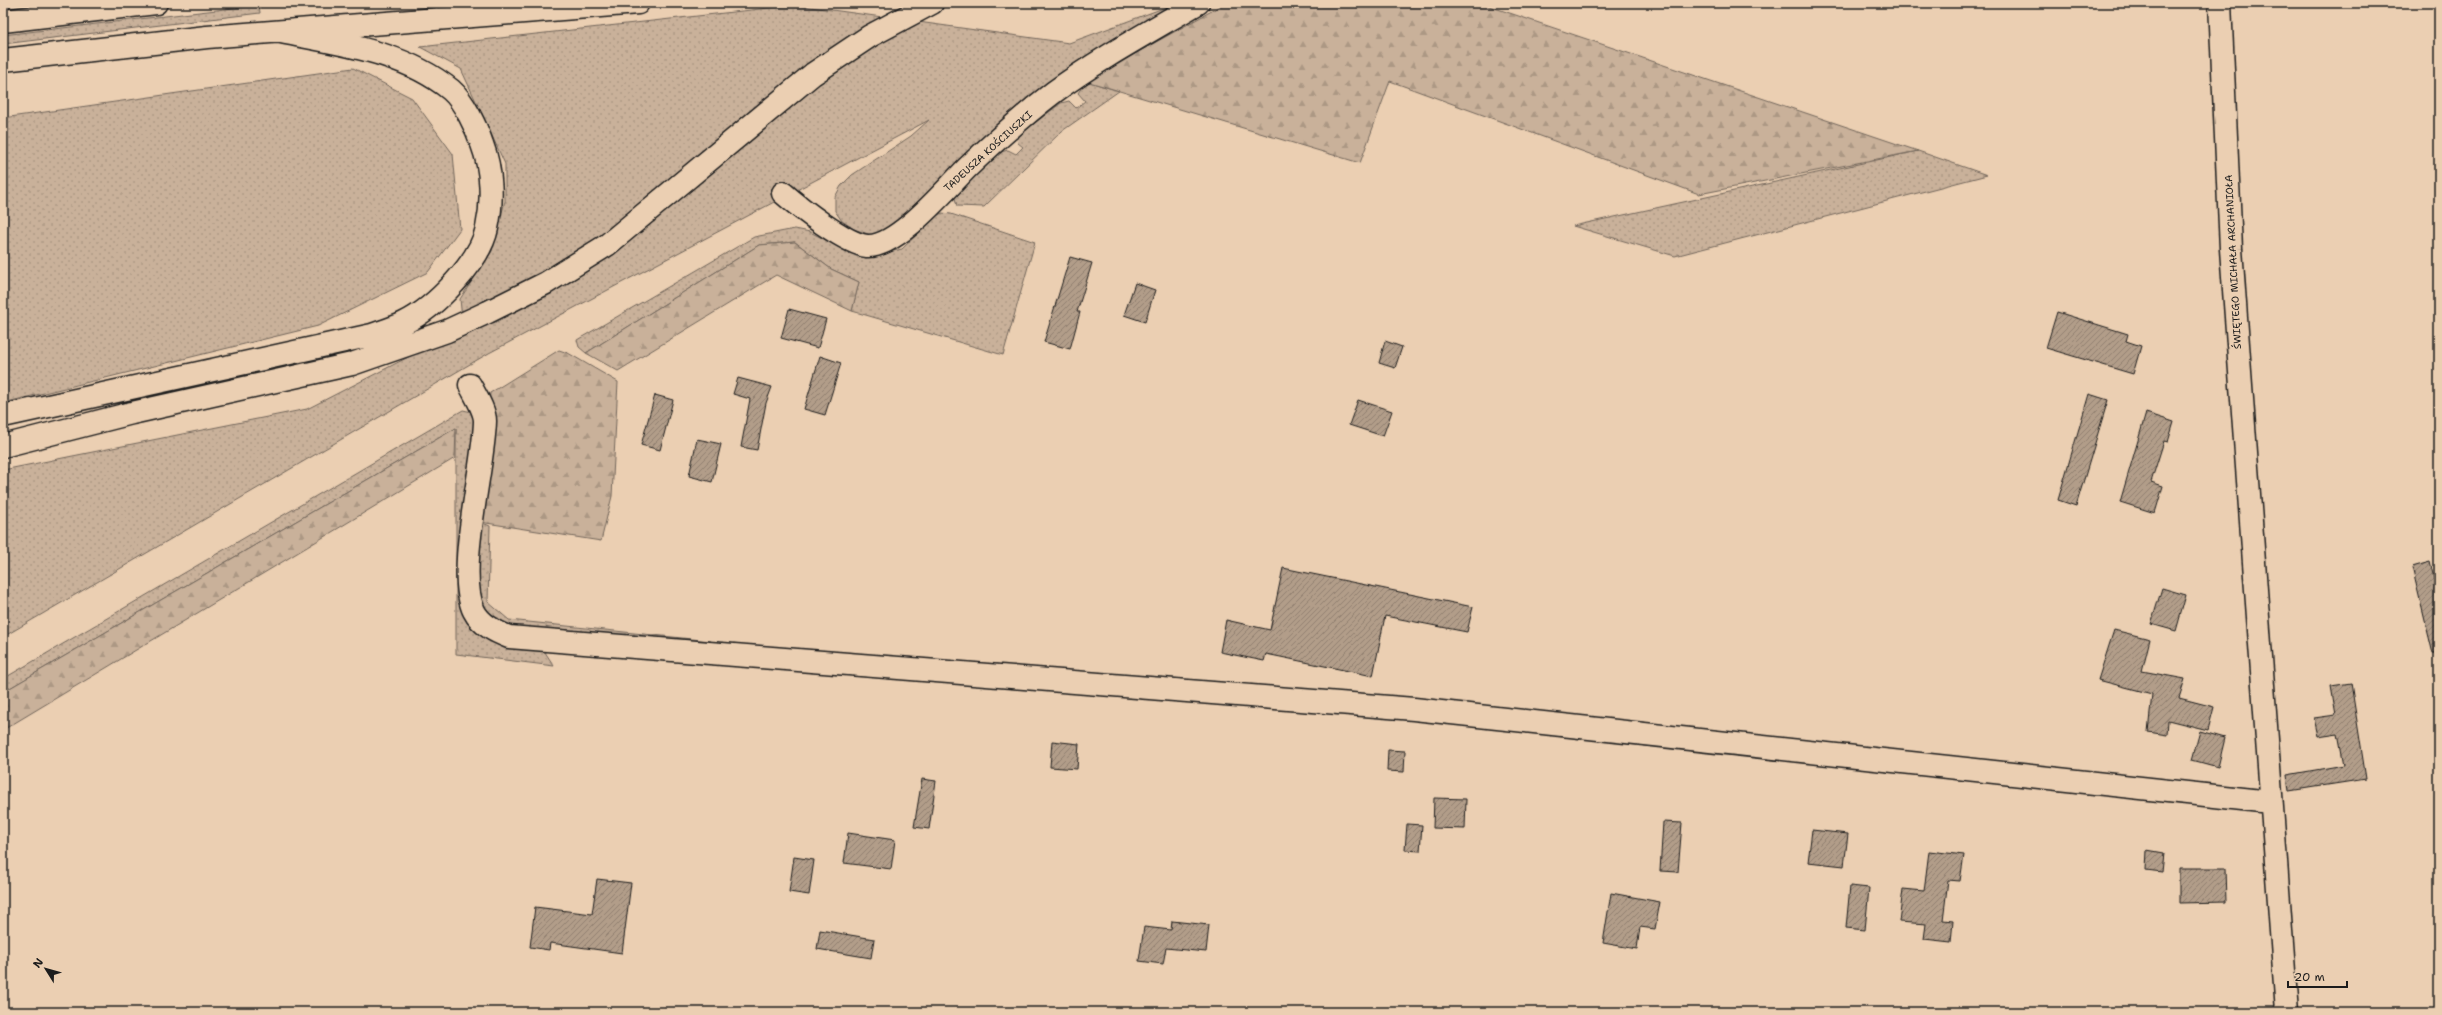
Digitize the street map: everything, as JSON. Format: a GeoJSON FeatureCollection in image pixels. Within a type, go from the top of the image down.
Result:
{"type":"FeatureCollection","features":[{"type":"Feature","properties":{"kind":"main road"},"geometry":{"type":"LineString","coordinates":[[3,21],[156,3]]}},
{"type":"Feature","properties":{"kind":"main road"},"geometry":{"type":"LineString","coordinates":[[3,60],[207,37],[638,3]]}},
{"type":"Feature","properties":{"kind":"main road"},"geometry":{"type":"LineString","coordinates":[[3,446],[226,392],[352,364],[447,331],[488,312],[546,283],[606,245],[813,74],[870,36],[932,3]]}},
{"type":"Feature","properties":{"kind":"main road","name":"TADEUSZA KOŚCIUSZKI"},"geometry":{"type":"LineString","coordinates":[[782,193],[804,212],[854,242],[866,246],[883,243],[902,232],[980,156],[1053,92],[1101,61],[1198,3]]}},
{"type":"Feature","properties":{"kind":"main road","name":"ŚWIĘTEGO MICHAŁA ARCHANIOŁA"},"geometry":{"type":"LineString","coordinates":[[2220,3],[2231,249],[2249,522],[2287,1012]]}},
{"type":"Feature","properties":{"kind":"main road"},"geometry":{"type":"LineString","coordinates":[[3,416],[372,335],[404,323],[433,303],[459,278],[476,252],[487,229],[491,198],[488,159],[476,128],[452,91],[422,70],[395,58],[363,49],[282,32]]}},
{"type":"Feature","properties":{"kind":"main road"},"geometry":{"type":"LineString","coordinates":[[470,385],[485,420],[468,565],[468,591],[474,611],[483,623],[510,638],[1414,709],[2270,802]]}},
{"type":"Feature","properties":{"kind":"green space"},"geometry":{"type":"Polygon","coordinates":[[[1177,3],[973,150],[901,218],[887,229],[871,235],[854,229],[842,221],[835,211],[835,197],[841,186],[852,175],[911,136],[929,120],[489,353],[3,637],[3,470],[307,409],[463,329],[460,299],[492,251],[505,201],[505,164],[461,69],[420,47],[796,5],[1069,43],[1177,3]]]}},
{"type":"Feature","properties":{"kind":"green space"},"geometry":{"type":"Polygon","coordinates":[[[1226,3],[1480,3],[1918,151],[1699,194],[1390,81],[1360,163],[1086,81],[1226,3]]]}},
{"type":"Feature","properties":{"kind":"green space"},"geometry":{"type":"Polygon","coordinates":[[[259,5],[260,13],[3,44],[3,35],[259,5]]]}},
{"type":"Feature","properties":{"kind":"green space"},"geometry":{"type":"Polygon","coordinates":[[[353,68],[412,98],[453,154],[460,229],[428,272],[318,326],[3,403],[3,118],[353,68]]]}},
{"type":"Feature","properties":{"kind":"green space"},"geometry":{"type":"Polygon","coordinates":[[[1086,81],[1119,91],[1062,131],[984,207],[957,206],[954,194],[1001,152],[1008,150],[1016,154],[1023,147],[1018,143],[1019,135],[1061,103],[1069,101],[1076,108],[1085,101],[1078,93],[1086,81]]]}},
{"type":"Feature","properties":{"kind":"green space"},"geometry":{"type":"Polygon","coordinates":[[[1918,151],[1987,175],[1675,256],[1573,226],[1918,151]]]}},
{"type":"Feature","properties":{"kind":"green space"},"geometry":{"type":"Polygon","coordinates":[[[942,213],[951,214],[1035,242],[1003,355],[852,311],[859,282],[831,269],[795,242],[759,245],[586,353],[579,347],[577,340],[754,237],[795,229],[810,232],[842,248],[875,255],[902,249],[936,216],[942,213]]]}},
{"type":"Feature","properties":{"kind":"green space"},"geometry":{"type":"Polygon","coordinates":[[[795,242],[831,269],[859,282],[852,311],[776,275],[618,371],[586,353],[759,245],[795,242]]]}},
{"type":"Feature","properties":{"kind":"green space"},"geometry":{"type":"Polygon","coordinates":[[[559,350],[568,353],[618,382],[612,496],[601,541],[480,522],[490,393],[559,350]]]}},
{"type":"Feature","properties":{"kind":"green space"},"geometry":{"type":"Polygon","coordinates":[[[463,410],[472,412],[477,417],[466,607],[543,649],[554,666],[456,654],[456,428],[3,692],[3,679],[463,410]]]}},
{"type":"Feature","properties":{"kind":"green space"},"geometry":{"type":"Polygon","coordinates":[[[456,428],[455,458],[3,730],[3,692],[456,428]]]}},
{"type":"Feature","properties":{"kind":"green space"},"geometry":{"type":"Polygon","coordinates":[[[480,522],[490,526],[488,602],[509,620],[711,641],[704,645],[509,631],[481,609],[473,579],[480,522]]]}},
{"type":"Feature","properties":{"kind":"building"},"geometry":{"type":"Polygon","coordinates":[[[1070,257],[1092,263],[1077,312],[1080,312],[1070,349],[1044,342],[1070,257]]]}},
{"type":"Feature","properties":{"kind":"building"},"geometry":{"type":"Polygon","coordinates":[[[1135,283],[1155,290],[1145,322],[1124,315],[1135,283]]]}},
{"type":"Feature","properties":{"kind":"building"},"geometry":{"type":"Polygon","coordinates":[[[789,309],[826,319],[818,348],[781,338],[789,309]]]}},
{"type":"Feature","properties":{"kind":"building"},"geometry":{"type":"Polygon","coordinates":[[[2057,312],[2128,334],[2126,341],[2141,346],[2133,374],[2046,348],[2057,312]]]}},
{"type":"Feature","properties":{"kind":"building"},"geometry":{"type":"Polygon","coordinates":[[[1385,341],[1402,347],[1395,368],[1379,363],[1385,341]]]}},
{"type":"Feature","properties":{"kind":"building"},"geometry":{"type":"Polygon","coordinates":[[[820,356],[841,363],[825,415],[804,409],[820,356]]]}},
{"type":"Feature","properties":{"kind":"building"},"geometry":{"type":"Polygon","coordinates":[[[738,378],[772,387],[766,403],[757,450],[741,447],[750,399],[733,394],[738,378]]]}},
{"type":"Feature","properties":{"kind":"building"},"geometry":{"type":"Polygon","coordinates":[[[2089,394],[2108,400],[2076,506],[2058,500],[2089,394]]]}},
{"type":"Feature","properties":{"kind":"building"},"geometry":{"type":"Polygon","coordinates":[[[655,395],[673,400],[660,450],[641,445],[655,395]]]}},
{"type":"Feature","properties":{"kind":"building"},"geometry":{"type":"Polygon","coordinates":[[[1358,400],[1392,411],[1383,436],[1349,425],[1358,400]]]}},
{"type":"Feature","properties":{"kind":"building"},"geometry":{"type":"Polygon","coordinates":[[[2146,413],[2174,422],[2168,442],[2164,441],[2151,482],[2163,486],[2155,513],[2120,502],[2146,413]]]}},
{"type":"Feature","properties":{"kind":"building"},"geometry":{"type":"Polygon","coordinates":[[[697,439],[721,444],[712,482],[689,476],[697,439]]]}},
{"type":"Feature","properties":{"kind":"building"},"geometry":{"type":"Polygon","coordinates":[[[2430,562],[2439,599],[2439,654],[2433,654],[2412,567],[2430,562]]]}},
{"type":"Feature","properties":{"kind":"building"},"geometry":{"type":"Polygon","coordinates":[[[1283,568],[1473,607],[1467,632],[1385,616],[1373,676],[1266,654],[1264,661],[1220,652],[1226,620],[1270,630],[1283,568]]]}},
{"type":"Feature","properties":{"kind":"building"},"geometry":{"type":"Polygon","coordinates":[[[2162,588],[2186,595],[2176,631],[2151,624],[2162,588]]]}},
{"type":"Feature","properties":{"kind":"building"},"geometry":{"type":"Polygon","coordinates":[[[2114,630],[2150,639],[2142,671],[2185,679],[2179,698],[2214,707],[2208,730],[2168,720],[2167,735],[2148,732],[2152,694],[2098,680],[2114,630]]]}},
{"type":"Feature","properties":{"kind":"building"},"geometry":{"type":"Polygon","coordinates":[[[2351,683],[2366,779],[2289,791],[2287,775],[2344,765],[2338,733],[2318,736],[2314,718],[2336,715],[2331,686],[2351,683]]]}},
{"type":"Feature","properties":{"kind":"building"},"geometry":{"type":"Polygon","coordinates":[[[2200,731],[2225,738],[2218,767],[2192,760],[2200,731]]]}},
{"type":"Feature","properties":{"kind":"building"},"geometry":{"type":"Polygon","coordinates":[[[1052,741],[1079,744],[1077,769],[1050,767],[1052,741]]]}},
{"type":"Feature","properties":{"kind":"building"},"geometry":{"type":"Polygon","coordinates":[[[1388,750],[1405,751],[1404,772],[1387,771],[1388,750]]]}},
{"type":"Feature","properties":{"kind":"building"},"geometry":{"type":"Polygon","coordinates":[[[922,779],[936,781],[929,829],[914,827],[922,779]]]}},
{"type":"Feature","properties":{"kind":"building"},"geometry":{"type":"Polygon","coordinates":[[[1434,798],[1466,799],[1465,829],[1433,828],[1434,798]]]}},
{"type":"Feature","properties":{"kind":"building"},"geometry":{"type":"Polygon","coordinates":[[[1663,822],[1682,823],[1678,872],[1660,871],[1663,822]]]}},
{"type":"Feature","properties":{"kind":"building"},"geometry":{"type":"Polygon","coordinates":[[[1407,824],[1422,825],[1420,851],[1405,850],[1407,824]]]}},
{"type":"Feature","properties":{"kind":"building"},"geometry":{"type":"Polygon","coordinates":[[[1812,830],[1848,834],[1844,866],[1808,862],[1812,830]]]}},
{"type":"Feature","properties":{"kind":"building"},"geometry":{"type":"Polygon","coordinates":[[[848,833],[895,840],[891,869],[844,863],[848,833]]]}},
{"type":"Feature","properties":{"kind":"building"},"geometry":{"type":"Polygon","coordinates":[[[2147,850],[2164,853],[2162,872],[2146,870],[2147,850]]]}},
{"type":"Feature","properties":{"kind":"building"},"geometry":{"type":"Polygon","coordinates":[[[1929,851],[1964,855],[1960,881],[1948,880],[1943,920],[1953,921],[1951,942],[1924,939],[1926,924],[1899,922],[1903,889],[1924,891],[1929,851]]]}},
{"type":"Feature","properties":{"kind":"building"},"geometry":{"type":"Polygon","coordinates":[[[794,857],[814,860],[809,895],[789,892],[794,857]]]}},
{"type":"Feature","properties":{"kind":"building"},"geometry":{"type":"Polygon","coordinates":[[[2179,868],[2225,868],[2226,902],[2179,903],[2179,868]]]}},
{"type":"Feature","properties":{"kind":"building"},"geometry":{"type":"Polygon","coordinates":[[[597,879],[631,883],[622,953],[550,943],[549,950],[530,947],[535,907],[592,914],[597,879]]]}},
{"type":"Feature","properties":{"kind":"building"},"geometry":{"type":"Polygon","coordinates":[[[1850,886],[1869,888],[1865,930],[1846,928],[1850,886]]]}},
{"type":"Feature","properties":{"kind":"building"},"geometry":{"type":"Polygon","coordinates":[[[1611,893],[1660,902],[1655,929],[1640,927],[1637,949],[1603,943],[1611,893]]]}},
{"type":"Feature","properties":{"kind":"building"},"geometry":{"type":"Polygon","coordinates":[[[1172,921],[1209,925],[1206,952],[1166,948],[1163,964],[1139,961],[1144,927],[1171,930],[1172,921]]]}},
{"type":"Feature","properties":{"kind":"building"},"geometry":{"type":"Polygon","coordinates":[[[820,930],[874,939],[871,958],[817,949],[820,930]]]}}]}
